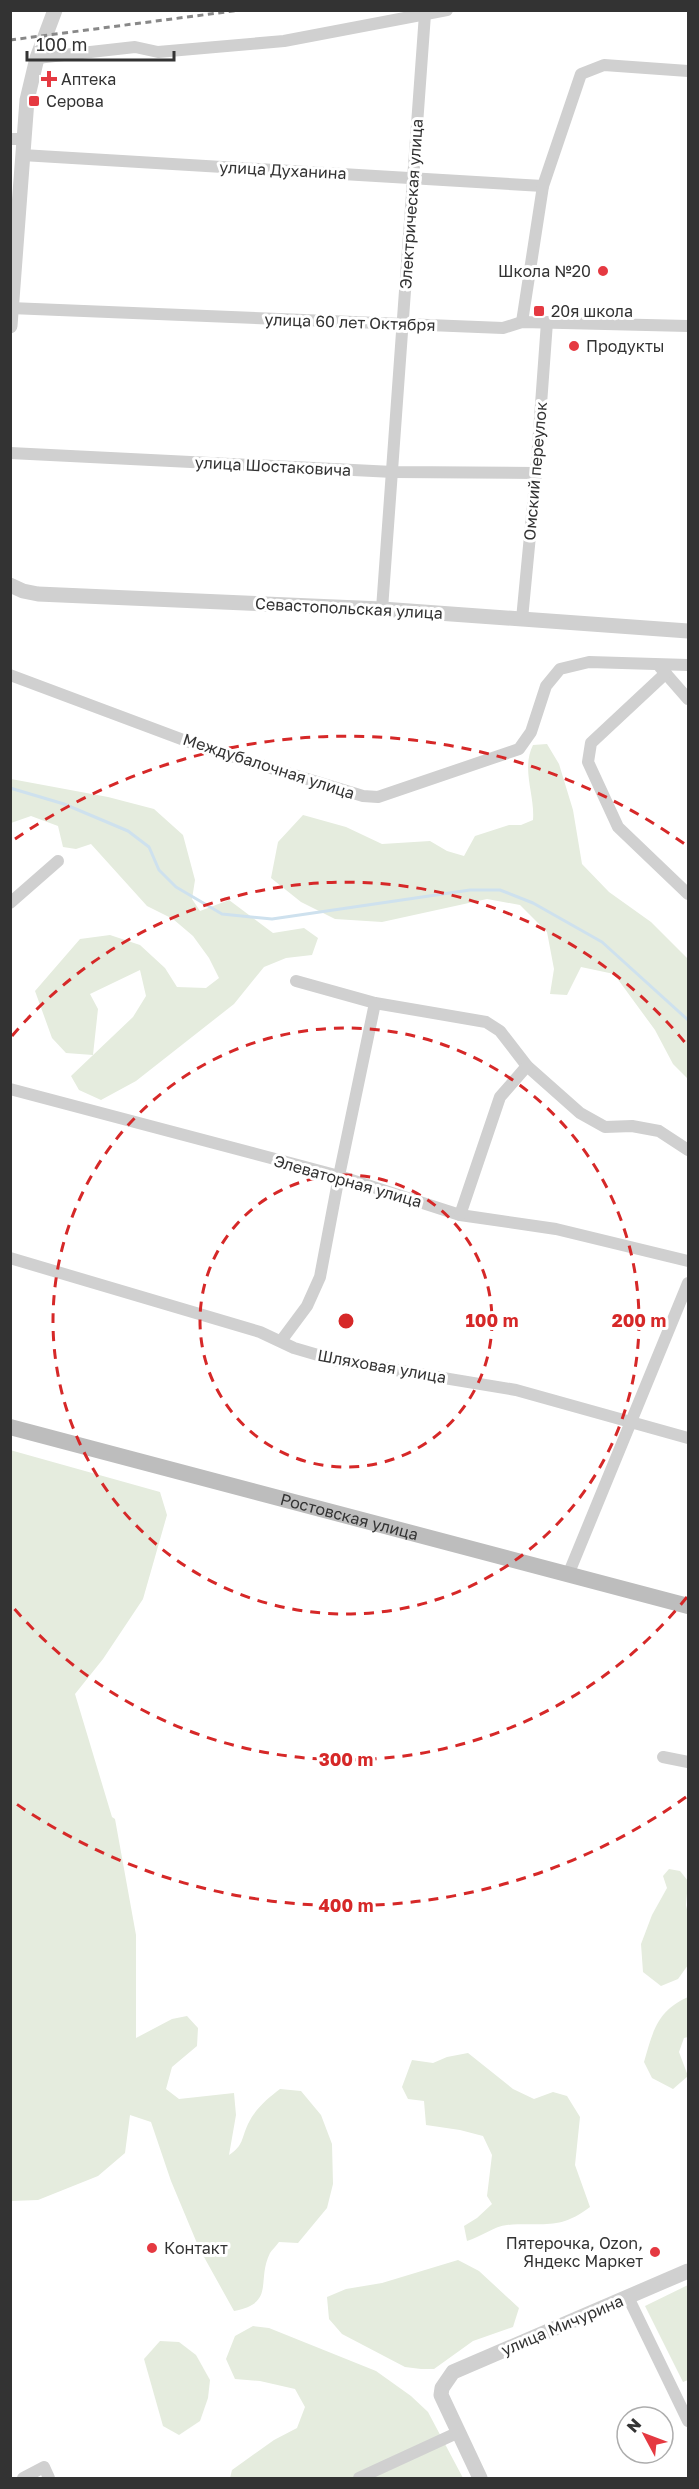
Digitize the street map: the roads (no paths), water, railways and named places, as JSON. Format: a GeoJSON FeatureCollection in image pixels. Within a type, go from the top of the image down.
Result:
{"type":"FeatureCollection","features":[{"type":"Feature","properties":{"kind":"main road","name":"Ростовская улица"},"geometry":{"type":"LineString","coordinates":[[10,1427],[688,1606]]}},
{"type":"Feature","properties":{"kind":"street"},"geometry":{"type":"LineString","coordinates":[[10,326],[22,155],[17,139],[37,58],[55,10]]}},
{"type":"Feature","properties":{"kind":"street"},"geometry":{"type":"LineString","coordinates":[[37,58],[135,47],[158,52],[284,41],[447,10]]}},
{"type":"Feature","properties":{"kind":"street","name":"Электрическая улица"},"geometry":{"type":"LineString","coordinates":[[382,609],[425,14]]}},
{"type":"Feature","properties":{"kind":"street"},"geometry":{"type":"LineString","coordinates":[[522,322],[543,186],[581,74],[604,65],[688,71]]}},
{"type":"Feature","properties":{"kind":"street","name":"улица Духанина"},"geometry":{"type":"LineString","coordinates":[[22,155],[543,186]]}},
{"type":"Feature","properties":{"kind":"street","name":"улица 60 лет Октября"},"geometry":{"type":"LineString","coordinates":[[11,308],[504,328],[522,322],[688,326]]}},
{"type":"Feature","properties":{"kind":"street","name":"Омский переулок"},"geometry":{"type":"LineString","coordinates":[[522,619],[536,473],[546,322]]}},
{"type":"Feature","properties":{"kind":"street","name":"улица Шостаковича"},"geometry":{"type":"LineString","coordinates":[[10,453],[393,472],[536,473]]}},
{"type":"Feature","properties":{"kind":"street","name":"Севастопольская улица"},"geometry":{"type":"LineString","coordinates":[[10,585],[38,594],[382,609],[688,631]]}},
{"type":"Feature","properties":{"kind":"street","name":"Междубалочная улица"},"geometry":{"type":"LineString","coordinates":[[10,675],[205,748],[363,796],[378,797],[519,749],[531,732],[546,686],[560,669],[571,664],[589,662],[662,669],[688,665]]}},
{"type":"Feature","properties":{"kind":"street"},"geometry":{"type":"LineString","coordinates":[[688,699],[662,669],[591,743],[588,762],[618,827],[688,894]]}},
{"type":"Feature","properties":{"kind":"street"},"geometry":{"type":"LineString","coordinates":[[10,903],[58,861]]}},
{"type":"Feature","properties":{"kind":"street"},"geometry":{"type":"LineString","coordinates":[[296,981],[375,1003],[486,1022],[500,1031],[527,1066],[580,1113],[605,1127],[632,1126],[659,1131],[688,1149]]}},
{"type":"Feature","properties":{"kind":"street"},"geometry":{"type":"LineString","coordinates":[[281,1341],[308,1306],[320,1277],[375,1003]]}},
{"type":"Feature","properties":{"kind":"street"},"geometry":{"type":"LineString","coordinates":[[460,1215],[500,1097],[527,1066]]}},
{"type":"Feature","properties":{"kind":"street","name":"Элеваторная улица"},"geometry":{"type":"LineString","coordinates":[[10,1089],[339,1176],[460,1215],[556,1229],[688,1261]]}},
{"type":"Feature","properties":{"kind":"street","name":"Шляховая улица"},"geometry":{"type":"LineString","coordinates":[[10,1258],[260,1332],[308,1353],[335,1360],[516,1390],[688,1438]]}},
{"type":"Feature","properties":{"kind":"street"},"geometry":{"type":"LineString","coordinates":[[568,1575],[688,1283]]}},
{"type":"Feature","properties":{"kind":"street"},"geometry":{"type":"LineString","coordinates":[[663,1757],[688,1762]]}},
{"type":"Feature","properties":{"kind":"street","name":"улица Мичурина"},"geometry":{"type":"LineString","coordinates":[[459,2433],[444,2401],[442,2388],[453,2372],[688,2271]]}},
{"type":"Feature","properties":{"kind":"street"},"geometry":{"type":"LineString","coordinates":[[628,2296],[688,2421]]}},
{"type":"Feature","properties":{"kind":"street"},"geometry":{"type":"LineString","coordinates":[[359,2478],[459,2433],[480,2478]]}},
{"type":"Feature","properties":{"kind":"street"},"geometry":{"type":"LineString","coordinates":[[23,2478],[44,2468],[50,2478]]}},
{"type":"Feature","properties":{"kind":"waterway"},"geometry":{"type":"LineString","coordinates":[[10,788],[64,804],[128,831],[149,847],[159,870],[176,887],[222,914],[272,919],[470,890],[500,890],[533,903],[602,942],[688,1020]]}},
{"type":"Feature","properties":{"kind":"railway"},"geometry":{"type":"LineString","coordinates":[[10,40],[241,10]]}},
{"type":"Feature","properties":{"kind":"place","name":"Аптека"},"geometry":{"type":"Point","coordinates":[49,79]}},
{"type":"Feature","properties":{"kind":"place","name":"Серова"},"geometry":{"type":"Point","coordinates":[34,101]}},
{"type":"Feature","properties":{"kind":"place","name":"Школа №20"},"geometry":{"type":"Point","coordinates":[603,271]}},
{"type":"Feature","properties":{"kind":"place","name":"20я школа"},"geometry":{"type":"Point","coordinates":[539,311]}},
{"type":"Feature","properties":{"kind":"place","name":"Продукты"},"geometry":{"type":"Point","coordinates":[574,346]}},
{"type":"Feature","properties":{"kind":"place","name":"Контакт"},"geometry":{"type":"Point","coordinates":[152,2248]}},
{"type":"Feature","properties":{"kind":"place","name":"Пятерочка, Ozon, Яндекс Маркет"},"geometry":{"type":"Point","coordinates":[655,2252]}}]}
